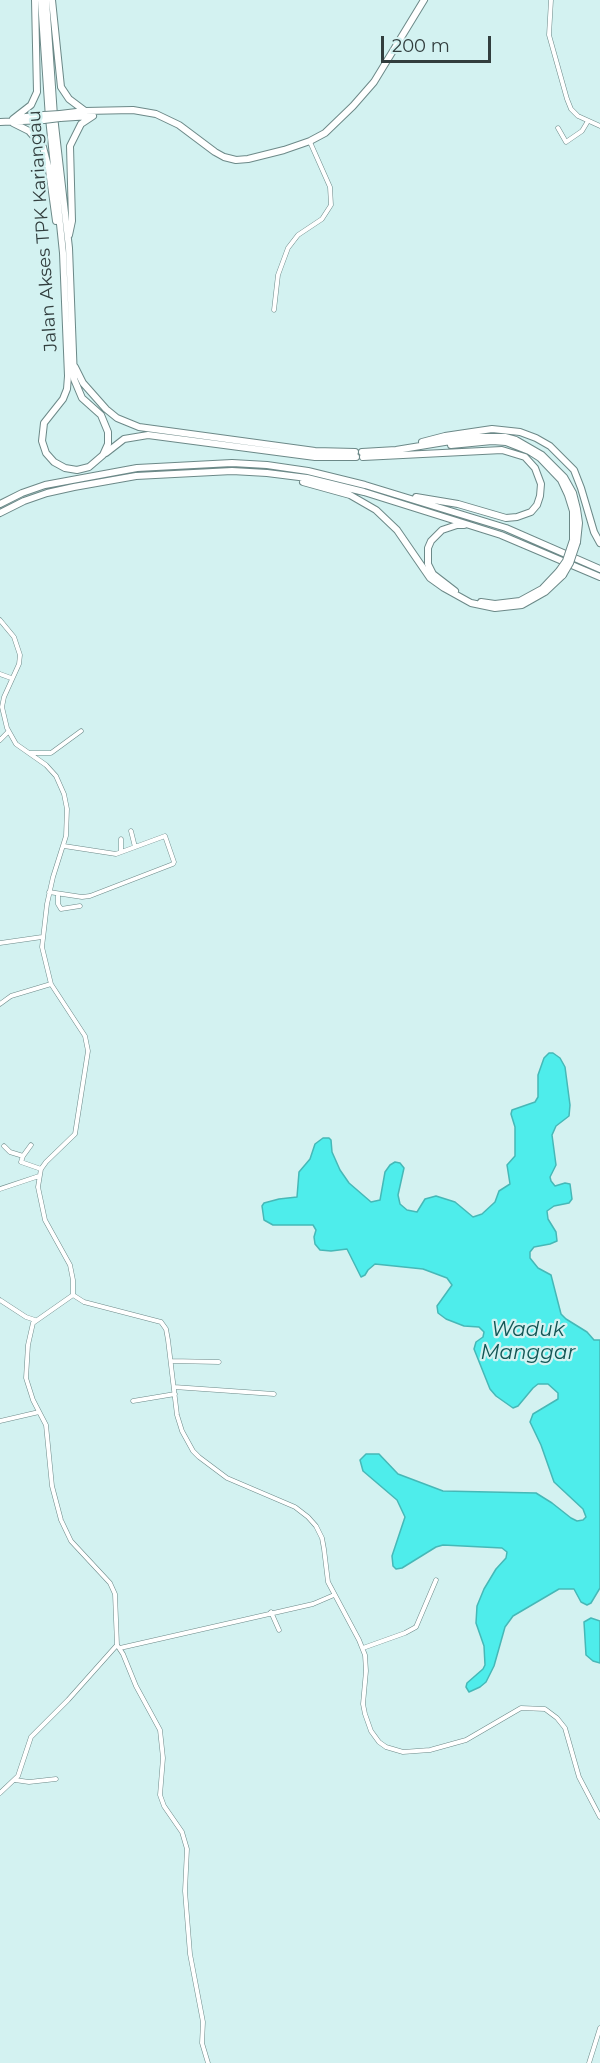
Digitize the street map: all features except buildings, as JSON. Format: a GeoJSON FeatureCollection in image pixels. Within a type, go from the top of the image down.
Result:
{"type":"FeatureCollection","features":[{"type":"Feature","properties":{"kind":"highway"},"geometry":{"type":"LineString","coordinates":[[13,121],[31,105],[37,92],[36,0]]}},
{"type":"Feature","properties":{"kind":"highway","name":"Jalan Akses TPK Kariangau"},"geometry":{"type":"LineString","coordinates":[[41,0],[49,118],[63,253],[68,383],[63,399],[44,423],[42,441],[50,458],[65,468],[83,469],[99,460],[108,444],[107,426],[101,415],[79,394],[74,379],[68,238],[54,116],[46,0]]}},
{"type":"Feature","properties":{"kind":"highway"},"geometry":{"type":"LineString","coordinates":[[52,0],[62,87],[69,99],[85,111]]}},
{"type":"Feature","properties":{"kind":"highway"},"geometry":{"type":"LineString","coordinates":[[3,122],[85,111],[133,110],[166,118],[224,157],[236,160],[257,157],[310,141],[333,126],[364,94],[424,0]]}},
{"type":"Feature","properties":{"kind":"highway"},"geometry":{"type":"LineString","coordinates":[[60,116],[93,116],[107,112]]}},
{"type":"Feature","properties":{"kind":"highway"},"geometry":{"type":"LineString","coordinates":[[68,238],[72,221],[70,146],[81,124],[93,116]]}},
{"type":"Feature","properties":{"kind":"highway"},"geometry":{"type":"LineString","coordinates":[[13,121],[29,131],[43,147],[49,170],[58,239],[63,253]]}},
{"type":"Feature","properties":{"kind":"highway"},"geometry":{"type":"LineString","coordinates":[[73,364],[83,383],[97,400],[117,418],[128,424],[315,451],[359,454]]}},
{"type":"Feature","properties":{"kind":"highway"},"geometry":{"type":"LineString","coordinates":[[396,452],[445,436],[492,429],[520,432],[536,438],[550,446],[574,470],[594,532],[600,543]]}},
{"type":"Feature","properties":{"kind":"highway"},"geometry":{"type":"LineString","coordinates":[[99,460],[118,441],[148,435],[315,458],[396,452],[492,449],[513,452],[525,457],[535,468],[540,484],[540,496],[531,512],[506,518],[458,504],[392,493]]}},
{"type":"Feature","properties":{"kind":"highway"},"geometry":{"type":"LineString","coordinates":[[267,473],[350,495],[376,510],[397,530],[430,578],[471,603],[495,608],[522,605],[545,592],[561,573],[575,541],[573,511],[568,495],[552,470],[529,451],[506,442],[492,441],[396,452]]}},
{"type":"Feature","properties":{"kind":"highway"},"geometry":{"type":"LineString","coordinates":[[0,504],[22,493],[73,479],[137,468],[232,463],[267,465],[308,471],[392,493],[506,528],[600,569]]}},
{"type":"Feature","properties":{"kind":"highway"},"geometry":{"type":"LineString","coordinates":[[0,513],[47,493],[136,476],[232,471],[267,473],[306,478],[364,492],[501,535],[600,576]]}},
{"type":"Feature","properties":{"kind":"highway"},"geometry":{"type":"LineString","coordinates":[[470,525],[457,525],[442,530],[431,541],[428,548],[428,564],[434,574],[460,593],[485,603],[520,601],[542,589],[561,573]]}},
{"type":"Feature","properties":{"kind":"street"},"geometry":{"type":"LineString","coordinates":[[551,0],[549,35],[571,109],[600,126]]}},
{"type":"Feature","properties":{"kind":"street"},"geometry":{"type":"LineString","coordinates":[[558,128],[566,142],[582,131],[588,121]]}},
{"type":"Feature","properties":{"kind":"street"},"geometry":{"type":"LineString","coordinates":[[274,310],[278,275],[288,248],[298,235],[322,219],[331,205],[330,187],[310,141]]}},
{"type":"Feature","properties":{"kind":"street"},"geometry":{"type":"LineString","coordinates":[[0,620],[14,637],[20,650],[19,664],[5,692],[2,708],[9,732],[16,744],[52,771],[62,788],[68,813],[64,846],[49,892],[42,937],[51,984],[85,1036],[88,1051],[75,1134],[41,1169],[39,1191],[44,1217],[69,1261],[74,1281],[73,1295]]}},
{"type":"Feature","properties":{"kind":"street"},"geometry":{"type":"LineString","coordinates":[[0,674],[11,678]]}},
{"type":"Feature","properties":{"kind":"street"},"geometry":{"type":"LineString","coordinates":[[29,753],[50,754],[81,731]]}},
{"type":"Feature","properties":{"kind":"street"},"geometry":{"type":"LineString","coordinates":[[0,740],[9,732]]}},
{"type":"Feature","properties":{"kind":"street"},"geometry":{"type":"LineString","coordinates":[[131,831],[135,847]]}},
{"type":"Feature","properties":{"kind":"street"},"geometry":{"type":"LineString","coordinates":[[49,892],[86,896],[174,863],[166,836],[114,854],[64,846]]}},
{"type":"Feature","properties":{"kind":"street"},"geometry":{"type":"LineString","coordinates":[[121,839],[121,852]]}},
{"type":"Feature","properties":{"kind":"street"},"geometry":{"type":"LineString","coordinates":[[58,894],[58,904],[61,909],[80,906]]}},
{"type":"Feature","properties":{"kind":"street"},"geometry":{"type":"LineString","coordinates":[[0,944],[42,937]]}},
{"type":"Feature","properties":{"kind":"street"},"geometry":{"type":"LineString","coordinates":[[0,1004],[11,996],[51,984]]}},
{"type":"Feature","properties":{"kind":"street"},"geometry":{"type":"LineString","coordinates":[[31,1145],[23,1156],[23,1163],[41,1169]]}},
{"type":"Feature","properties":{"kind":"street"},"geometry":{"type":"LineString","coordinates":[[4,1146],[10,1152],[23,1156]]}},
{"type":"Feature","properties":{"kind":"street"},"geometry":{"type":"LineString","coordinates":[[0,1190],[39,1176]]}},
{"type":"Feature","properties":{"kind":"street"},"geometry":{"type":"LineString","coordinates":[[73,1295],[35,1320],[29,1336],[26,1374],[29,1391],[46,1425],[52,1486],[65,1532],[77,1549],[110,1583],[114,1594],[118,1647],[160,1730],[163,1751],[160,1795],[164,1806],[185,1840],[187,1860],[185,1891],[190,1954],[203,2022],[202,2043],[208,2063]]}},
{"type":"Feature","properties":{"kind":"street"},"geometry":{"type":"LineString","coordinates":[[73,1295],[84,1302],[160,1322],[166,1329],[177,1414],[188,1444],[199,1457],[227,1478],[295,1507],[312,1522],[322,1538],[328,1582],[363,1648],[366,1663],[363,1704],[371,1731],[379,1742],[386,1747],[403,1752],[430,1750],[466,1740],[521,1708],[545,1709],[565,1728],[579,1777],[600,1817]]}},
{"type":"Feature","properties":{"kind":"street"},"geometry":{"type":"LineString","coordinates":[[0,1300],[26,1317],[35,1320]]}},
{"type":"Feature","properties":{"kind":"street"},"geometry":{"type":"LineString","coordinates":[[171,1361],[219,1362]]}},
{"type":"Feature","properties":{"kind":"street"},"geometry":{"type":"LineString","coordinates":[[174,1387],[274,1394]]}},
{"type":"Feature","properties":{"kind":"street"},"geometry":{"type":"LineString","coordinates":[[133,1401],[175,1394]]}},
{"type":"Feature","properties":{"kind":"street"},"geometry":{"type":"LineString","coordinates":[[0,1421],[39,1412]]}},
{"type":"Feature","properties":{"kind":"street"},"geometry":{"type":"LineString","coordinates":[[363,1648],[416,1627],[436,1580]]}},
{"type":"Feature","properties":{"kind":"street"},"geometry":{"type":"LineString","coordinates":[[0,1792],[15,1780],[30,1737],[118,1647],[223,1626],[271,1612],[313,1604],[334,1595]]}},
{"type":"Feature","properties":{"kind":"street"},"geometry":{"type":"LineString","coordinates":[[271,1612],[279,1630]]}},
{"type":"Feature","properties":{"kind":"street"},"geometry":{"type":"LineString","coordinates":[[15,1780],[29,1782],[56,1779]]}},
{"type":"Feature","properties":{"kind":"street"},"geometry":{"type":"LineString","coordinates":[[589,2063],[600,2028]]}},
{"type":"Feature","properties":{"kind":"water","name":"Waduk Manggar"},"geometry":{"type":"Polygon","coordinates":[[[549,1053],[560,1058],[565,1067],[570,1105],[569,1116],[556,1126],[552,1135],[556,1165],[550,1177],[555,1186],[570,1184],[572,1199],[569,1203],[554,1206],[547,1211],[548,1219],[556,1232],[557,1241],[534,1247],[530,1252],[530,1258],[538,1268],[551,1275],[561,1314],[587,1332],[594,1340],[600,1340],[600,1588],[591,1603],[587,1605],[581,1602],[574,1589],[559,1589],[513,1616],[505,1627],[494,1666],[486,1682],[469,1692],[466,1687],[467,1683],[485,1665],[484,1646],[476,1623],[477,1606],[484,1589],[506,1558],[507,1552],[502,1548],[443,1545],[402,1568],[396,1569],[393,1566],[392,1556],[405,1517],[397,1500],[363,1471],[360,1460],[366,1454],[379,1454],[398,1474],[443,1491],[536,1493],[571,1518],[577,1521],[583,1520],[586,1517],[583,1509],[554,1482],[530,1422],[533,1414],[558,1399],[558,1393],[548,1384],[538,1384],[518,1406],[513,1408],[496,1396],[490,1389],[474,1349],[476,1342],[483,1337],[484,1332],[479,1327],[464,1326],[438,1313],[437,1306],[452,1285],[447,1278],[423,1269],[375,1264],[361,1277],[347,1249],[320,1250],[315,1244],[316,1230],[313,1225],[273,1225],[264,1220],[262,1206],[264,1203],[279,1199],[297,1197],[299,1172],[310,1159],[315,1144],[323,1138],[329,1138],[340,1170],[349,1183],[371,1202],[380,1200],[385,1172],[395,1162],[400,1163],[404,1168],[398,1195],[400,1204],[407,1210],[417,1212],[425,1199],[436,1196],[455,1202],[473,1217],[482,1214],[495,1202],[499,1191],[510,1184],[507,1165],[515,1156],[515,1127],[512,1110],[535,1102],[538,1097],[538,1075],[544,1058],[549,1053]]]}},
{"type":"Feature","properties":{"kind":"water"},"geometry":{"type":"Polygon","coordinates":[[[591,1618],[600,1621],[600,1663],[586,1655],[584,1622],[591,1618]]]}}]}
